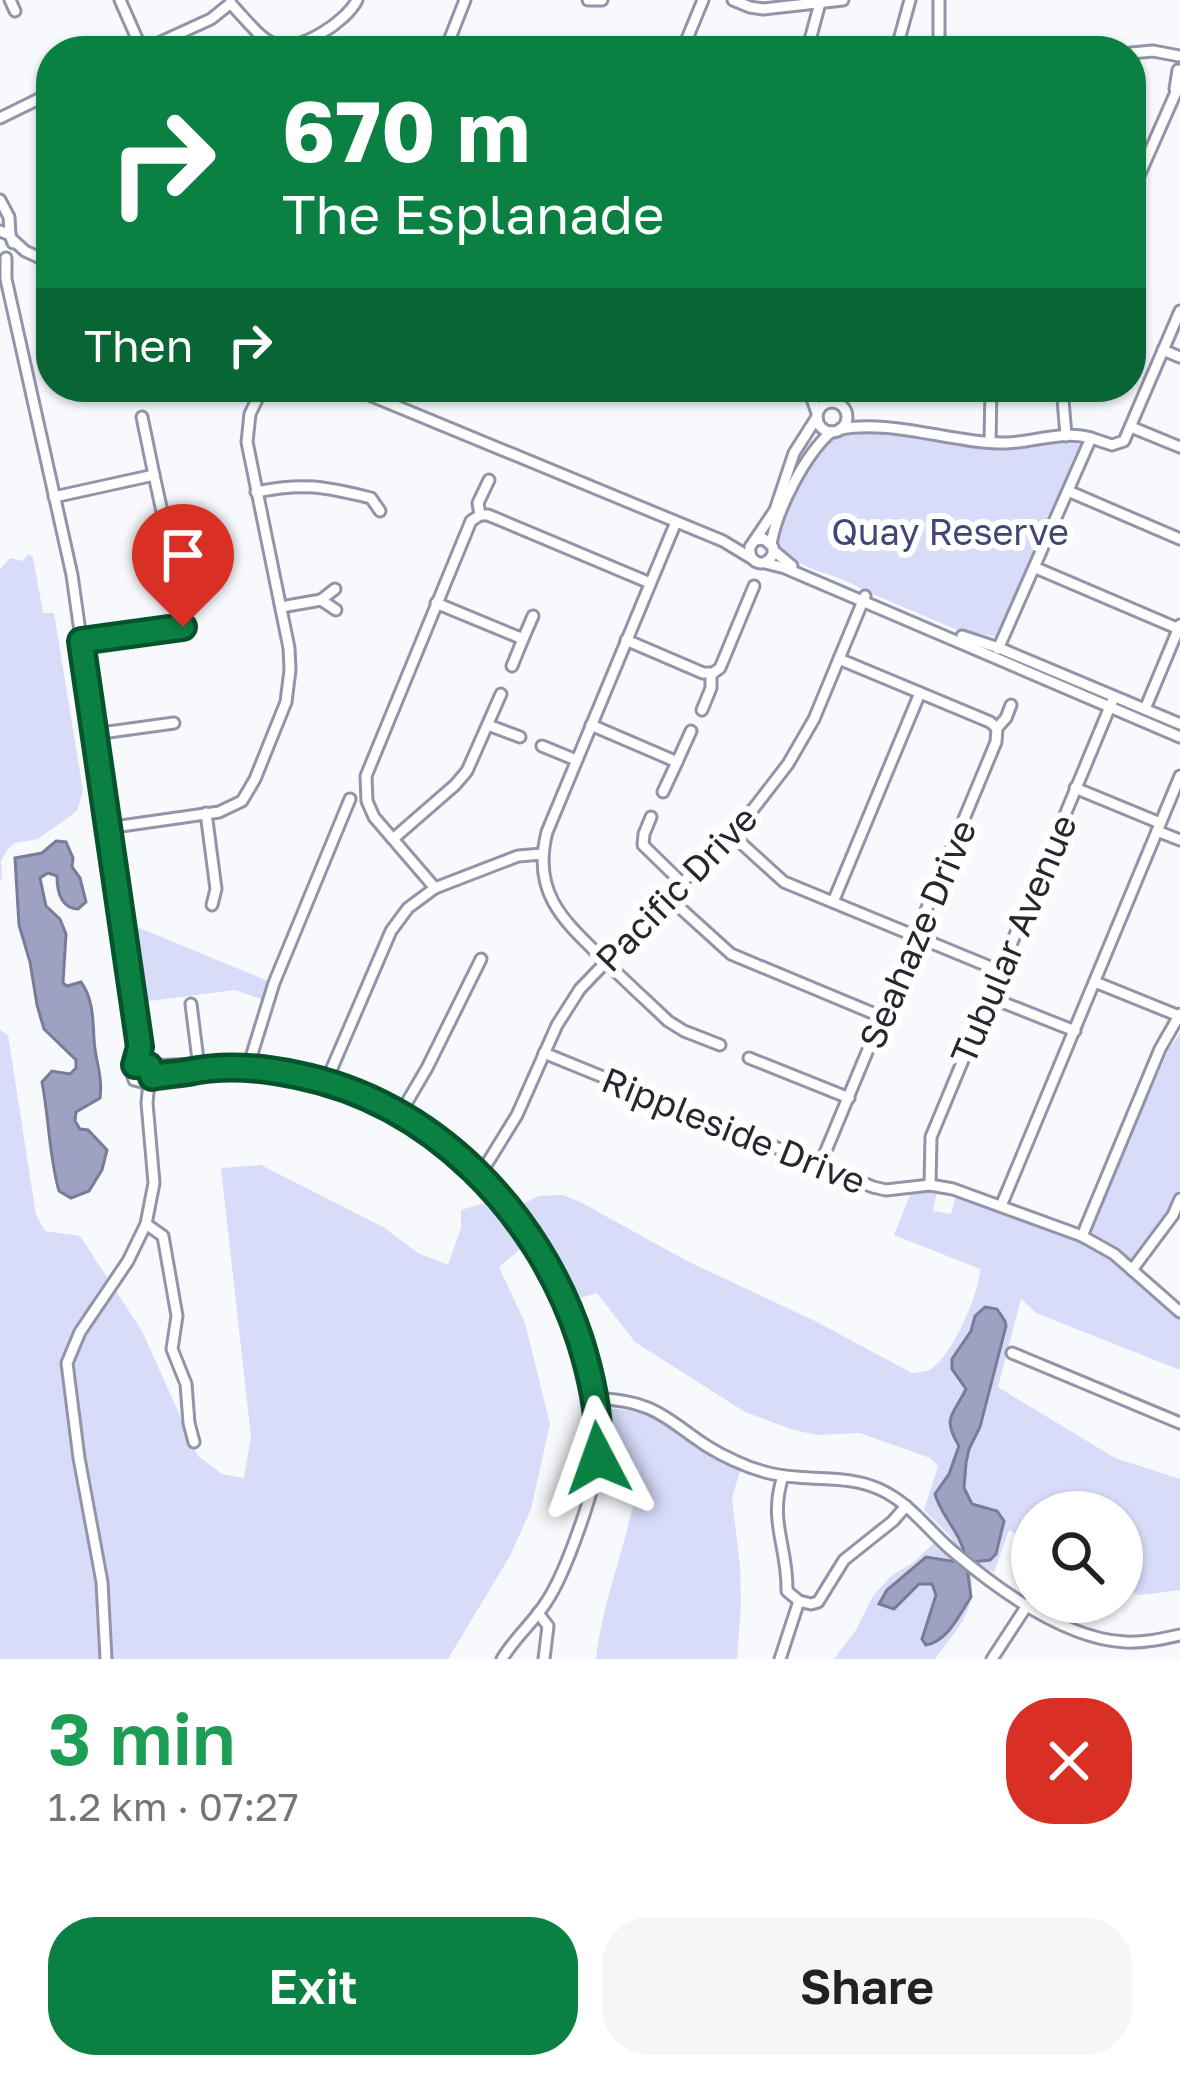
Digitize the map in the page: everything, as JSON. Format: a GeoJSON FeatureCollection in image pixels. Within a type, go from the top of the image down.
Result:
{"type":"FeatureCollection","features":[{"type":"Feature","properties":{"kind":"street"},"geometry":{"type":"LineString","coordinates":[[120,0],[135,36]]}},
{"type":"Feature","properties":{"kind":"street"},"geometry":{"type":"LineString","coordinates":[[313,36],[340,22],[357,0]]}},
{"type":"Feature","properties":{"kind":"street"},"geometry":{"type":"LineString","coordinates":[[451,36],[465,0]]}},
{"type":"Feature","properties":{"kind":"street"},"geometry":{"type":"LineString","coordinates":[[588,0],[602,0]]}},
{"type":"Feature","properties":{"kind":"street"},"geometry":{"type":"LineString","coordinates":[[688,36],[704,0]]}},
{"type":"Feature","properties":{"kind":"street"},"geometry":{"type":"LineString","coordinates":[[733,0],[756,9],[843,0]]}},
{"type":"Feature","properties":{"kind":"street"},"geometry":{"type":"LineString","coordinates":[[900,36],[910,0]]}},
{"type":"Feature","properties":{"kind":"street"},"geometry":{"type":"LineString","coordinates":[[939,0],[939,36]]}},
{"type":"Feature","properties":{"kind":"street"},"geometry":{"type":"LineString","coordinates":[[174,36],[205,22],[231,2],[264,36]]}},
{"type":"Feature","properties":{"kind":"street"},"geometry":{"type":"LineString","coordinates":[[811,36],[820,3]]}},
{"type":"Feature","properties":{"kind":"street"},"geometry":{"type":"LineString","coordinates":[[1146,52],[1164,54],[1178,63],[1178,86],[1146,158]]}},
{"type":"Feature","properties":{"kind":"street"},"geometry":{"type":"LineString","coordinates":[[0,118],[36,100]]}},
{"type":"Feature","properties":{"kind":"street"},"geometry":{"type":"LineString","coordinates":[[0,203],[10,217],[5,250],[70,569],[145,1073],[154,1183],[146,1224],[128,1261],[80,1332],[67,1363],[103,1582],[106,1659]]}},
{"type":"Feature","properties":{"kind":"street"},"geometry":{"type":"LineString","coordinates":[[5,250],[36,256]]}},
{"type":"Feature","properties":{"kind":"street"},"geometry":{"type":"LineString","coordinates":[[1146,391],[1180,310]]}},
{"type":"Feature","properties":{"kind":"street"},"geometry":{"type":"LineString","coordinates":[[1163,350],[1180,357]]}},
{"type":"Feature","properties":{"kind":"street"},"geometry":{"type":"LineString","coordinates":[[107,828],[230,808],[247,795],[283,712],[290,658],[249,457],[250,414],[256,402]]}},
{"type":"Feature","properties":{"kind":"street"},"geometry":{"type":"LineString","coordinates":[[386,402],[723,541],[757,563],[785,568],[997,652],[1180,736]]}},
{"type":"Feature","properties":{"kind":"street"},"geometry":{"type":"LineString","coordinates":[[813,402],[820,425],[836,430],[873,428],[1009,443],[1066,436],[1117,446],[1124,441],[1141,402]]}},
{"type":"Feature","properties":{"kind":"street"},"geometry":{"type":"LineString","coordinates":[[751,558],[750,547],[779,502],[797,445],[829,402]]}},
{"type":"Feature","properties":{"kind":"street"},"geometry":{"type":"LineString","coordinates":[[835,402],[873,428]]}},
{"type":"Feature","properties":{"kind":"street"},"geometry":{"type":"LineString","coordinates":[[990,442],[991,402]]}},
{"type":"Feature","properties":{"kind":"street"},"geometry":{"type":"LineString","coordinates":[[1063,402],[1066,436]]}},
{"type":"Feature","properties":{"kind":"street"},"geometry":{"type":"LineString","coordinates":[[765,563],[770,560],[777,520],[793,486],[818,446],[846,423],[846,410]]}},
{"type":"Feature","properties":{"kind":"street"},"geometry":{"type":"LineString","coordinates":[[142,417],[168,538]]}},
{"type":"Feature","properties":{"kind":"street"},"geometry":{"type":"LineString","coordinates":[[1131,427],[1180,447]]}},
{"type":"Feature","properties":{"kind":"street"},"geometry":{"type":"LineString","coordinates":[[997,652],[1091,438]]}},
{"type":"Feature","properties":{"kind":"street"},"geometry":{"type":"LineString","coordinates":[[54,497],[154,475]]}},
{"type":"Feature","properties":{"kind":"street"},"geometry":{"type":"LineString","coordinates":[[480,515],[478,503],[489,481]]}},
{"type":"Feature","properties":{"kind":"street"},"geometry":{"type":"LineString","coordinates":[[256,492],[308,485],[371,499],[386,493]]}},
{"type":"Feature","properties":{"kind":"street"},"geometry":{"type":"LineString","coordinates":[[1068,491],[1180,538]]}},
{"type":"Feature","properties":{"kind":"street"},"geometry":{"type":"LineString","coordinates":[[371,499],[380,511]]}},
{"type":"Feature","properties":{"kind":"street"},"geometry":{"type":"LineString","coordinates":[[435,888],[370,809],[366,776],[471,521],[488,515],[650,583]]}},
{"type":"Feature","properties":{"kind":"street"},"geometry":{"type":"LineString","coordinates":[[676,522],[576,760],[542,854],[556,909],[676,1027],[720,1046]]}},
{"type":"Feature","properties":{"kind":"street"},"geometry":{"type":"LineString","coordinates":[[723,541],[764,539],[800,570],[864,599]]}},
{"type":"Feature","properties":{"kind":"street"},"geometry":{"type":"LineString","coordinates":[[1036,568],[1179,627],[1145,710]]}},
{"type":"Feature","properties":{"kind":"street"},"geometry":{"type":"LineString","coordinates":[[711,674],[720,668],[754,586]]}},
{"type":"Feature","properties":{"kind":"street"},"geometry":{"type":"LineString","coordinates":[[281,607],[321,600],[335,589]]}},
{"type":"Feature","properties":{"kind":"street","name":"Pacific Drive"},"geometry":{"type":"LineString","coordinates":[[480,1175],[518,1114],[569,1005],[788,764],[814,719],[864,599]]}},
{"type":"Feature","properties":{"kind":"street"},"geometry":{"type":"LineString","coordinates":[[321,600],[336,610]]}},
{"type":"Feature","properties":{"kind":"street"},"geometry":{"type":"LineString","coordinates":[[436,603],[524,639]]}},
{"type":"Feature","properties":{"kind":"street"},"geometry":{"type":"LineString","coordinates":[[512,666],[533,616]]}},
{"type":"Feature","properties":{"kind":"street"},"geometry":{"type":"LineString","coordinates":[[81,641],[183,627]]}},
{"type":"Feature","properties":{"kind":"street"},"geometry":{"type":"LineString","coordinates":[[626,640],[711,674]]}},
{"type":"Feature","properties":{"kind":"street"},"geometry":{"type":"LineString","coordinates":[[839,659],[997,728]]}},
{"type":"Feature","properties":{"kind":"street"},"geometry":{"type":"LineString","coordinates":[[702,710],[711,674]]}},
{"type":"Feature","properties":{"kind":"street"},"geometry":{"type":"LineString","coordinates":[[833,902],[920,693]]}},
{"type":"Feature","properties":{"kind":"street"},"geometry":{"type":"LineString","coordinates":[[393,839],[461,779],[501,694]]}},
{"type":"Feature","properties":{"kind":"street"},"geometry":{"type":"LineString","coordinates":[[1112,702],[1180,724]]}},
{"type":"Feature","properties":{"kind":"street","name":"Tubular Avenue"},"geometry":{"type":"LineString","coordinates":[[930,1185],[931,1136],[1112,702]]}},
{"type":"Feature","properties":{"kind":"street","name":"Seahaze Drive"},"geometry":{"type":"LineString","coordinates":[[820,1165],[996,742],[997,728],[1011,705]]}},
{"type":"Feature","properties":{"kind":"street"},"geometry":{"type":"LineString","coordinates":[[94,734],[174,723]]}},
{"type":"Feature","properties":{"kind":"street"},"geometry":{"type":"LineString","coordinates":[[488,725],[520,737]]}},
{"type":"Feature","properties":{"kind":"street"},"geometry":{"type":"LineString","coordinates":[[591,725],[676,762]]}},
{"type":"Feature","properties":{"kind":"street"},"geometry":{"type":"LineString","coordinates":[[663,792],[691,731]]}},
{"type":"Feature","properties":{"kind":"street"},"geometry":{"type":"LineString","coordinates":[[542,746],[576,760]]}},
{"type":"Feature","properties":{"kind":"street"},"geometry":{"type":"LineString","coordinates":[[1001,1206],[1180,776]]}},
{"type":"Feature","properties":{"kind":"street"},"geometry":{"type":"LineString","coordinates":[[1076,788],[1180,840]]}},
{"type":"Feature","properties":{"kind":"street"},"geometry":{"type":"LineString","coordinates":[[248,1067],[274,985],[350,799]]}},
{"type":"Feature","properties":{"kind":"street"},"geometry":{"type":"LineString","coordinates":[[206,814],[217,889],[212,905]]}},
{"type":"Feature","properties":{"kind":"street"},"geometry":{"type":"LineString","coordinates":[[651,818],[643,845],[682,883]]}},
{"type":"Feature","properties":{"kind":"street"},"geometry":{"type":"LineString","coordinates":[[730,832],[776,878],[1000,971]]}},
{"type":"Feature","properties":{"kind":"street"},"geometry":{"type":"LineString","coordinates":[[326,1082],[395,923],[416,900],[518,856],[542,854]]}},
{"type":"Feature","properties":{"kind":"street"},"geometry":{"type":"LineString","coordinates":[[668,897],[730,954],[882,1017]]}},
{"type":"Feature","properties":{"kind":"street"},"geometry":{"type":"LineString","coordinates":[[400,1114],[482,959]]}},
{"type":"Feature","properties":{"kind":"street"},"geometry":{"type":"LineString","coordinates":[[1082,1236],[1160,1049],[1179,1015],[1095,982]]}},
{"type":"Feature","properties":{"kind":"street"},"geometry":{"type":"LineString","coordinates":[[989,997],[1075,1031]]}},
{"type":"Feature","properties":{"kind":"street"},"geometry":{"type":"LineString","coordinates":[[190,1004],[199,1067]]}},
{"type":"Feature","properties":{"kind":"street","name":"Rippleside Drive"},"geometry":{"type":"LineString","coordinates":[[544,1053],[886,1190],[930,1185],[952,1189],[1082,1236],[1104,1247],[1180,1312]]}},
{"type":"Feature","properties":{"kind":"street"},"geometry":{"type":"LineString","coordinates":[[749,1058],[849,1098]]}},
{"type":"Feature","properties":{"kind":"street"},"geometry":{"type":"LineString","coordinates":[[145,1073],[248,1067],[326,1082],[400,1114],[480,1175],[523,1226],[549,1268],[576,1327],[600,1436],[595,1476],[557,1583],[502,1659]]}},
{"type":"Feature","properties":{"kind":"street"},"geometry":{"type":"LineString","coordinates":[[1132,1270],[1176,1216],[1180,1199]]}},
{"type":"Feature","properties":{"kind":"street"},"geometry":{"type":"LineString","coordinates":[[146,1224],[163,1236],[177,1316],[172,1349],[186,1384],[194,1442]]}},
{"type":"Feature","properties":{"kind":"street"},"geometry":{"type":"LineString","coordinates":[[1012,1353],[1180,1424]]}},
{"type":"Feature","properties":{"kind":"street"},"geometry":{"type":"LineString","coordinates":[[595,1399],[651,1408],[724,1456],[750,1467],[783,1476],[844,1479],[879,1489],[906,1505],[955,1553],[1011,1593]]}},
{"type":"Feature","properties":{"kind":"street"},"geometry":{"type":"LineString","coordinates":[[783,1476],[776,1517],[787,1564],[787,1591],[799,1601],[818,1602],[844,1560],[906,1505]]}},
{"type":"Feature","properties":{"kind":"street"},"geometry":{"type":"LineString","coordinates":[[780,1659],[799,1601]]}},
{"type":"Feature","properties":{"kind":"street"},"geometry":{"type":"LineString","coordinates":[[538,1613],[548,1626],[544,1659]]}},
{"type":"Feature","properties":{"kind":"street"},"geometry":{"type":"LineString","coordinates":[[992,1659],[1016,1623]]}},
{"type":"Feature","properties":{"kind":"street"},"geometry":{"type":"LineString","coordinates":[[1060,1623],[1120,1646],[1180,1636]]}},
{"type":"Feature","properties":{"kind":"green space","name":"Quay Reserve"},"geometry":{"type":"Polygon","coordinates":[[[857,431],[1005,449],[1081,441],[1018,601],[997,637],[955,629],[808,567],[778,548],[776,538],[792,498],[821,447],[833,437],[857,431]]]}},
{"type":"Feature","properties":{"kind":"green space"},"geometry":{"type":"Polygon","coordinates":[[[28,554],[33,557],[43,613],[54,613],[83,791],[77,811],[38,839],[8,849],[1,861],[0,880],[0,569],[10,558],[23,561],[28,554]]]}},
{"type":"Feature","properties":{"kind":"green space"},"geometry":{"type":"Polygon","coordinates":[[[132,925],[268,981],[261,999],[235,990],[142,1002],[132,925]]]}},
{"type":"Feature","properties":{"kind":"green space"},"geometry":{"type":"Polygon","coordinates":[[[0,1030],[8,1035],[36,1215],[45,1231],[80,1236],[142,1331],[198,1456],[222,1474],[244,1478],[251,1437],[221,1168],[261,1165],[448,1265],[461,1228],[461,1210],[491,1201],[525,1245],[499,1267],[525,1323],[550,1424],[531,1509],[510,1556],[448,1659],[0,1659],[0,1030]]]}},
{"type":"Feature","properties":{"kind":"green space"},"geometry":{"type":"Polygon","coordinates":[[[1180,1033],[1180,1189],[1170,1213],[1132,1260],[1091,1228],[1180,1033]]]}},
{"type":"Feature","properties":{"kind":"green space"},"geometry":{"type":"Polygon","coordinates":[[[937,1192],[933,1211],[951,1214],[956,1196],[1090,1246],[1180,1319],[1180,1370],[1036,1313],[1021,1299],[998,1387],[1115,1458],[1180,1479],[1180,1590],[1143,1595],[1143,1491],[1011,1491],[1011,1531],[994,1572],[976,1566],[971,1571],[968,1608],[935,1659],[834,1659],[873,1596],[934,1543],[931,1535],[962,1555],[924,1510],[938,1466],[930,1458],[860,1433],[817,1435],[745,1412],[635,1342],[597,1293],[578,1299],[556,1255],[521,1205],[539,1196],[563,1195],[582,1203],[912,1373],[931,1369],[948,1351],[970,1307],[980,1269],[894,1235],[910,1195],[937,1192]]]}},
{"type":"Feature","properties":{"kind":"green space"},"geometry":{"type":"Polygon","coordinates":[[[608,1408],[658,1420],[740,1471],[732,1498],[740,1566],[737,1659],[596,1659],[639,1469],[606,1457],[604,1411],[608,1408]]]}},
{"type":"Feature","properties":{"kind":"shaded area"},"geometry":{"type":"Polygon","coordinates":[[[56,841],[66,842],[86,902],[78,909],[67,905],[57,876],[48,873],[40,878],[46,906],[60,919],[66,934],[63,983],[81,982],[90,1002],[100,1082],[100,1098],[76,1112],[75,1121],[107,1150],[89,1191],[71,1198],[59,1191],[42,1082],[52,1071],[70,1074],[76,1060],[44,1029],[19,925],[15,858],[42,853],[56,841]]]}},
{"type":"Feature","properties":{"kind":"shaded area"},"geometry":{"type":"Polygon","coordinates":[[[985,1307],[997,1309],[1006,1326],[980,1427],[969,1449],[964,1488],[972,1504],[997,1511],[1004,1521],[996,1554],[967,1568],[971,1597],[947,1633],[926,1645],[922,1639],[936,1595],[932,1584],[919,1584],[894,1609],[879,1604],[887,1590],[926,1557],[957,1562],[965,1556],[935,1494],[959,1446],[950,1422],[966,1389],[952,1369],[952,1359],[975,1316],[985,1307]]]}},
{"type":"Feature","properties":{"kind":"route"},"geometry":{"type":"LineString","coordinates":[[183,627],[81,641],[140,1047],[135,1065],[149,1066],[152,1077],[230,1066],[306,1076],[385,1106],[455,1153],[508,1206],[559,1288],[588,1366],[600,1436],[598,1458]]}}]}
